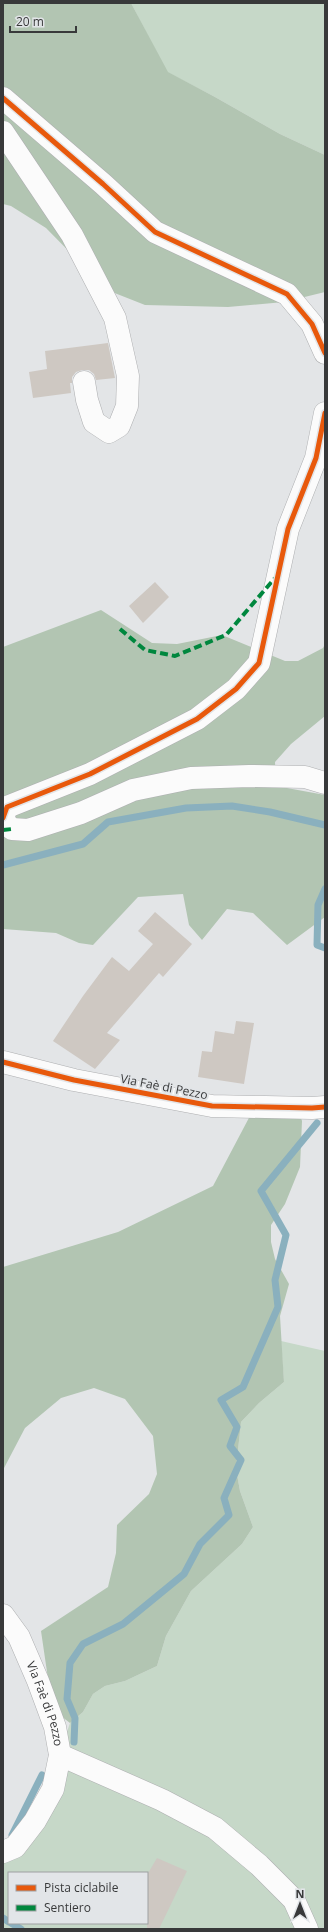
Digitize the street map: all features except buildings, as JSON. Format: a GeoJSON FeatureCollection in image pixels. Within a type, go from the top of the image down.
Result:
{"type":"FeatureCollection","features":[{"type":"Feature","properties":{"kind":"street"},"geometry":{"type":"LineString","coordinates":[[3,98],[103,184],[155,232],[287,294],[312,324],[325,353]]}},
{"type":"Feature","properties":{"kind":"street"},"geometry":{"type":"LineString","coordinates":[[3,132],[72,235],[116,318],[128,376],[127,406],[119,426],[109,432],[94,422],[87,400],[84,382]]}},
{"type":"Feature","properties":{"kind":"street"},"geometry":{"type":"LineString","coordinates":[[325,413],[316,458],[288,529],[259,664],[236,689],[197,719],[90,774],[7,807],[3,819],[12,829],[28,830],[81,813],[133,790],[191,778],[249,776],[305,777],[325,783]]}},
{"type":"Feature","properties":{"kind":"street","name":"Via Faè di Pezzo"},"geometry":{"type":"LineString","coordinates":[[3,1062],[74,1080],[212,1106],[325,1107]]}},
{"type":"Feature","properties":{"kind":"street","name":"Via Faè di Pezzo"},"geometry":{"type":"LineString","coordinates":[[3,1615],[19,1637],[38,1681],[55,1727],[60,1755],[53,1789],[35,1821],[15,1847],[3,1852]]}},
{"type":"Feature","properties":{"kind":"street"},"geometry":{"type":"LineString","coordinates":[[60,1755],[162,1800],[215,1828],[259,1865],[294,1900],[307,1929]]}},
{"type":"Feature","properties":{"kind":"green space"},"geometry":{"type":"Polygon","coordinates":[[[3,3],[131,3],[168,72],[280,134],[325,155],[325,292],[284,302],[228,307],[145,305],[107,290],[46,228],[11,206],[3,204],[3,3]]]}},
{"type":"Feature","properties":{"kind":"green space"},"geometry":{"type":"Polygon","coordinates":[[[131,3],[325,3],[325,155],[280,134],[167,72],[131,3]]]}},
{"type":"Feature","properties":{"kind":"green space"},"geometry":{"type":"Polygon","coordinates":[[[101,610],[152,643],[177,644],[222,635],[285,661],[298,661],[323,648],[325,644],[325,716],[291,744],[275,762],[276,786],[325,795],[325,917],[287,945],[253,913],[227,909],[202,940],[189,925],[183,894],[138,897],[93,945],[79,943],[56,933],[3,929],[3,647],[101,610]]]}},
{"type":"Feature","properties":{"kind":"green space"},"geometry":{"type":"Polygon","coordinates":[[[297,1106],[302,1121],[300,1167],[285,1204],[271,1225],[271,1242],[275,1259],[289,1284],[280,1316],[284,1382],[259,1403],[241,1422],[236,1469],[240,1491],[253,1527],[242,1544],[191,1591],[166,1636],[157,1666],[125,1681],[105,1686],[93,1694],[83,1712],[70,1723],[61,1716],[51,1699],[41,1631],[108,1587],[116,1553],[117,1525],[149,1494],[157,1474],[153,1436],[125,1399],[94,1388],[61,1398],[25,1428],[3,1470],[3,1267],[118,1232],[213,1186],[251,1114],[297,1106]]]}},
{"type":"Feature","properties":{"kind":"green space"},"geometry":{"type":"Polygon","coordinates":[[[281,1341],[325,1351],[325,1929],[3,1929],[3,1848],[53,1773],[70,1723],[83,1712],[93,1694],[105,1686],[125,1681],[157,1666],[166,1636],[191,1591],[242,1544],[253,1527],[240,1491],[236,1469],[241,1422],[259,1403],[284,1382],[281,1341]]]}},
{"type":"Feature","properties":{"kind":"waterway"},"geometry":{"type":"LineString","coordinates":[[3,865],[83,844],[108,822],[186,808],[232,806],[270,812],[325,825]]}},
{"type":"Feature","properties":{"kind":"waterway"},"geometry":{"type":"LineString","coordinates":[[325,889],[318,905],[317,945],[325,948]]}},
{"type":"Feature","properties":{"kind":"waterway"},"geometry":{"type":"LineString","coordinates":[[74,1742],[75,1718],[67,1699],[70,1663],[83,1644],[123,1624],[184,1574],[200,1544],[229,1515],[224,1498],[241,1460],[230,1446],[237,1427],[221,1400],[243,1387],[278,1307],[275,1280],[286,1235],[261,1191],[317,1123]]}},
{"type":"Feature","properties":{"kind":"waterway"},"geometry":{"type":"LineString","coordinates":[[12,1835],[42,1775]]}},
{"type":"Feature","properties":{"kind":"waterway"},"geometry":{"type":"LineString","coordinates":[[3,1918],[8,1921]]}},
{"type":"Feature","properties":{"kind":"waterway"},"geometry":{"type":"LineString","coordinates":[[13,1924],[21,1929]]}},
{"type":"Feature","properties":{"kind":"marked path"},"geometry":{"type":"LineString","coordinates":[[120,629],[145,650],[175,656],[226,635],[275,578]]}},
{"type":"Feature","properties":{"kind":"marked path"},"geometry":{"type":"LineString","coordinates":[[3,830],[12,829]]}},
{"type":"Feature","properties":{"kind":"cycle path"},"geometry":{"type":"LineString","coordinates":[[3,98],[103,184],[155,232],[287,294],[312,324],[325,353]]}},
{"type":"Feature","properties":{"kind":"cycle path"},"geometry":{"type":"LineString","coordinates":[[3,818],[7,807],[90,774],[197,719],[236,689],[259,663],[288,529],[316,458],[325,413]]}},
{"type":"Feature","properties":{"kind":"cycle path"},"geometry":{"type":"LineString","coordinates":[[3,1062],[74,1080],[212,1106],[325,1107]]}}]}
